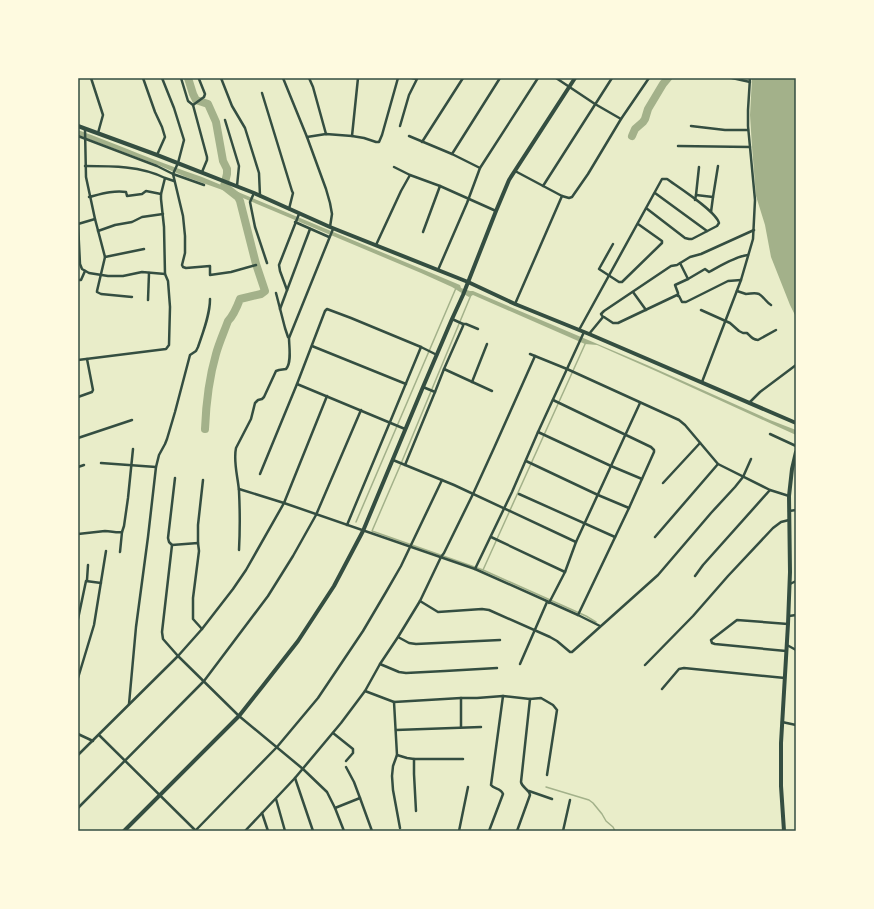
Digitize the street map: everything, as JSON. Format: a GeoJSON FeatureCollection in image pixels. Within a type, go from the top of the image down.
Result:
{"type":"FeatureCollection","features":[{"type":"Feature","properties":{"kind":"main road"},"geometry":{"type":"LineString","coordinates":[[124,831],[161,796],[239,716],[302,635],[334,586],[363,531],[423,387],[435,354],[466,288],[509,180],[575,78]]}},
{"type":"Feature","properties":{"kind":"main road"},"geometry":{"type":"LineString","coordinates":[[78,126],[85,131],[98,133],[157,155],[237,187],[253,195],[260,196],[289,209],[298,215],[468,282],[582,333],[588,334],[796,423]]}},
{"type":"Feature","properties":{"kind":"main road"},"geometry":{"type":"LineString","coordinates":[[784,831],[780,773],[789,616],[789,496],[792,469],[796,452]]}},
{"type":"Feature","properties":{"kind":"street"},"geometry":{"type":"LineString","coordinates":[[91,78],[103,113],[103,118],[98,133]]}},
{"type":"Feature","properties":{"kind":"street"},"geometry":{"type":"LineString","coordinates":[[143,78],[165,137],[157,155]]}},
{"type":"Feature","properties":{"kind":"street"},"geometry":{"type":"LineString","coordinates":[[162,78],[174,108],[184,140],[173,173],[183,216],[185,242],[185,253],[182,263],[183,267],[210,266],[210,275],[231,272],[256,265]]}},
{"type":"Feature","properties":{"kind":"street"},"geometry":{"type":"LineString","coordinates":[[181,78],[188,102],[194,104]]}},
{"type":"Feature","properties":{"kind":"street"},"geometry":{"type":"LineString","coordinates":[[221,78],[232,106],[245,128],[259,173],[260,196]]}},
{"type":"Feature","properties":{"kind":"street"},"geometry":{"type":"LineString","coordinates":[[283,78],[307,137],[326,190],[332,218],[332,229],[330,236],[289,338]]}},
{"type":"Feature","properties":{"kind":"street"},"geometry":{"type":"LineString","coordinates":[[309,78],[313,87],[326,134]]}},
{"type":"Feature","properties":{"kind":"street"},"geometry":{"type":"LineString","coordinates":[[352,136],[358,78]]}},
{"type":"Feature","properties":{"kind":"street"},"geometry":{"type":"LineString","coordinates":[[307,137],[326,134],[352,136],[379,142],[398,78]]}},
{"type":"Feature","properties":{"kind":"street"},"geometry":{"type":"LineString","coordinates":[[400,126],[409,95],[418,79],[412,78]]}},
{"type":"Feature","properties":{"kind":"street"},"geometry":{"type":"LineString","coordinates":[[422,142],[463,78]]}},
{"type":"Feature","properties":{"kind":"street"},"geometry":{"type":"LineString","coordinates":[[452,154],[500,78]]}},
{"type":"Feature","properties":{"kind":"street"},"geometry":{"type":"LineString","coordinates":[[438,270],[469,199],[480,168],[538,78]]}},
{"type":"Feature","properties":{"kind":"street"},"geometry":{"type":"LineString","coordinates":[[556,78],[621,119]]}},
{"type":"Feature","properties":{"kind":"street"},"geometry":{"type":"LineString","coordinates":[[543,186],[612,78]]}},
{"type":"Feature","properties":{"kind":"street"},"geometry":{"type":"LineString","coordinates":[[515,171],[562,196],[569,198],[572,197],[588,174],[621,119],[649,78]]}},
{"type":"Feature","properties":{"kind":"street"},"geometry":{"type":"LineString","coordinates":[[732,78],[750,82]]}},
{"type":"Feature","properties":{"kind":"street"},"geometry":{"type":"LineString","coordinates":[[702,383],[741,280],[753,239],[755,200],[748,130],[750,78]]}},
{"type":"Feature","properties":{"kind":"street"},"geometry":{"type":"LineString","coordinates":[[194,104],[204,97],[205,94],[199,79]]}},
{"type":"Feature","properties":{"kind":"street"},"geometry":{"type":"LineString","coordinates":[[262,93],[293,193],[289,209]]}},
{"type":"Feature","properties":{"kind":"street"},"geometry":{"type":"LineString","coordinates":[[194,104],[207,157],[202,173]]}},
{"type":"Feature","properties":{"kind":"street"},"geometry":{"type":"LineString","coordinates":[[225,120],[239,166],[237,187]]}},
{"type":"Feature","properties":{"kind":"street"},"geometry":{"type":"LineString","coordinates":[[691,126],[725,130],[748,130]]}},
{"type":"Feature","properties":{"kind":"street"},"geometry":{"type":"LineString","coordinates":[[85,131],[86,177],[94,219],[105,257],[97,291],[98,293],[132,297]]}},
{"type":"Feature","properties":{"kind":"street"},"geometry":{"type":"LineString","coordinates":[[78,136],[204,185]]}},
{"type":"Feature","properties":{"kind":"street"},"geometry":{"type":"LineString","coordinates":[[409,136],[452,154],[480,168]]}},
{"type":"Feature","properties":{"kind":"street"},"geometry":{"type":"LineString","coordinates":[[678,146],[750,147]]}},
{"type":"Feature","properties":{"kind":"street"},"geometry":{"type":"LineString","coordinates":[[85,166],[120,167],[143,170],[174,181]]}},
{"type":"Feature","properties":{"kind":"street"},"geometry":{"type":"LineString","coordinates":[[711,212],[718,166]]}},
{"type":"Feature","properties":{"kind":"street"},"geometry":{"type":"LineString","coordinates":[[394,167],[496,211]]}},
{"type":"Feature","properties":{"kind":"street"},"geometry":{"type":"LineString","coordinates":[[695,200],[699,167]]}},
{"type":"Feature","properties":{"kind":"street"},"geometry":{"type":"LineString","coordinates":[[376,246],[401,191],[410,175]]}},
{"type":"Feature","properties":{"kind":"street"},"geometry":{"type":"LineString","coordinates":[[78,360],[167,348],[169,345],[170,307],[166,274],[163,214],[160,199],[165,178]]}},
{"type":"Feature","properties":{"kind":"street"},"geometry":{"type":"LineString","coordinates":[[476,568],[527,462],[538,432],[579,343],[582,333],[610,275],[661,180],[665,178],[695,200],[711,212],[718,219],[719,223],[717,226],[692,239],[687,239],[646,208]]}},
{"type":"Feature","properties":{"kind":"street"},"geometry":{"type":"LineString","coordinates":[[423,232],[440,186]]}},
{"type":"Feature","properties":{"kind":"street"},"geometry":{"type":"LineString","coordinates":[[90,197],[124,191],[126,192],[127,196],[142,194],[146,191],[161,194]]}},
{"type":"Feature","properties":{"kind":"street"},"geometry":{"type":"LineString","coordinates":[[655,193],[707,231]]}},
{"type":"Feature","properties":{"kind":"street"},"geometry":{"type":"LineString","coordinates":[[253,195],[250,202],[255,227],[267,263]]}},
{"type":"Feature","properties":{"kind":"street"},"geometry":{"type":"LineString","coordinates":[[696,195],[713,197]]}},
{"type":"Feature","properties":{"kind":"street"},"geometry":{"type":"LineString","coordinates":[[515,304],[562,196]]}},
{"type":"Feature","properties":{"kind":"street"},"geometry":{"type":"LineString","coordinates":[[98,231],[115,225],[132,222],[142,217],[163,214]]}},
{"type":"Feature","properties":{"kind":"street"},"geometry":{"type":"LineString","coordinates":[[287,291],[280,272],[280,265],[298,215]]}},
{"type":"Feature","properties":{"kind":"street"},"geometry":{"type":"LineString","coordinates":[[94,219],[78,224],[81,267],[85,271],[101,276],[123,276],[142,272],[166,274]]}},
{"type":"Feature","properties":{"kind":"street"},"geometry":{"type":"LineString","coordinates":[[295,222],[330,236]]}},
{"type":"Feature","properties":{"kind":"street"},"geometry":{"type":"LineString","coordinates":[[613,244],[599,269],[620,282],[623,282],[661,244],[662,241],[638,224]]}},
{"type":"Feature","properties":{"kind":"street"},"geometry":{"type":"LineString","coordinates":[[280,309],[310,229]]}},
{"type":"Feature","properties":{"kind":"street"},"geometry":{"type":"LineString","coordinates":[[678,296],[618,323],[614,323],[601,314],[658,274],[690,257],[701,254],[754,230]]}},
{"type":"Feature","properties":{"kind":"street"},"geometry":{"type":"LineString","coordinates":[[105,257],[144,249]]}},
{"type":"Feature","properties":{"kind":"street"},"geometry":{"type":"LineString","coordinates":[[741,280],[728,281],[686,302],[682,302],[678,296],[675,285],[705,270],[709,272],[737,258],[749,255]]}},
{"type":"Feature","properties":{"kind":"street"},"geometry":{"type":"LineString","coordinates":[[680,263],[688,279]]}},
{"type":"Feature","properties":{"kind":"street"},"geometry":{"type":"LineString","coordinates":[[78,280],[81,280],[85,271]]}},
{"type":"Feature","properties":{"kind":"street"},"geometry":{"type":"LineString","coordinates":[[148,300],[149,273]]}},
{"type":"Feature","properties":{"kind":"street"},"geometry":{"type":"LineString","coordinates":[[737,291],[748,294],[758,294],[771,305]]}},
{"type":"Feature","properties":{"kind":"street"},"geometry":{"type":"LineString","coordinates":[[633,292],[646,310]]}},
{"type":"Feature","properties":{"kind":"street"},"geometry":{"type":"LineString","coordinates":[[239,550],[239,489],[236,469],[236,448],[251,419],[255,403],[264,397],[276,371],[289,367],[289,338],[276,293]]}},
{"type":"Feature","properties":{"kind":"street"},"geometry":{"type":"LineString","coordinates":[[129,705],[136,627],[156,467],[169,432],[190,355],[196,351],[198,347],[206,320],[210,299]]}},
{"type":"Feature","properties":{"kind":"street"},"geometry":{"type":"LineString","coordinates":[[260,474],[325,311],[328,309],[435,354]]}},
{"type":"Feature","properties":{"kind":"street"},"geometry":{"type":"LineString","coordinates":[[701,310],[732,324],[738,331],[747,333],[756,340],[776,330]]}},
{"type":"Feature","properties":{"kind":"street"},"geometry":{"type":"LineString","coordinates":[[588,334],[604,317]]}},
{"type":"Feature","properties":{"kind":"street"},"geometry":{"type":"LineString","coordinates":[[452,318],[462,324],[478,329]]}},
{"type":"Feature","properties":{"kind":"street"},"geometry":{"type":"LineString","coordinates":[[404,465],[462,324]]}},
{"type":"Feature","properties":{"kind":"street"},"geometry":{"type":"LineString","coordinates":[[472,382],[487,344]]}},
{"type":"Feature","properties":{"kind":"street"},"geometry":{"type":"LineString","coordinates":[[312,346],[406,384]]}},
{"type":"Feature","properties":{"kind":"street"},"geometry":{"type":"LineString","coordinates":[[347,525],[421,347]]}},
{"type":"Feature","properties":{"kind":"street"},"geometry":{"type":"LineString","coordinates":[[530,354],[567,369],[675,418],[686,426],[718,464],[770,490],[789,496]]}},
{"type":"Feature","properties":{"kind":"street"},"geometry":{"type":"LineString","coordinates":[[245,831],[303,769],[365,691],[380,664],[420,601],[473,494],[535,356]]}},
{"type":"Feature","properties":{"kind":"street"},"geometry":{"type":"LineString","coordinates":[[78,397],[94,390],[87,358]]}},
{"type":"Feature","properties":{"kind":"street"},"geometry":{"type":"LineString","coordinates":[[749,403],[760,392],[796,365]]}},
{"type":"Feature","properties":{"kind":"street"},"geometry":{"type":"LineString","coordinates":[[444,369],[492,391]]}},
{"type":"Feature","properties":{"kind":"street"},"geometry":{"type":"LineString","coordinates":[[297,384],[405,429]]}},
{"type":"Feature","properties":{"kind":"street"},"geometry":{"type":"LineString","coordinates":[[423,387],[434,392]]}},
{"type":"Feature","properties":{"kind":"street"},"geometry":{"type":"LineString","coordinates":[[78,755],[100,735],[178,656],[202,629],[233,589],[246,570],[284,503],[328,396]]}},
{"type":"Feature","properties":{"kind":"street"},"geometry":{"type":"LineString","coordinates":[[553,400],[654,450],[629,508],[579,613]]}},
{"type":"Feature","properties":{"kind":"street"},"geometry":{"type":"LineString","coordinates":[[520,664],[549,601],[565,572],[576,542],[640,403]]}},
{"type":"Feature","properties":{"kind":"street"},"geometry":{"type":"LineString","coordinates":[[78,808],[204,682],[268,596],[316,515],[360,410]]}},
{"type":"Feature","properties":{"kind":"street"},"geometry":{"type":"LineString","coordinates":[[78,438],[132,420]]}},
{"type":"Feature","properties":{"kind":"street"},"geometry":{"type":"LineString","coordinates":[[538,432],[642,479]]}},
{"type":"Feature","properties":{"kind":"street"},"geometry":{"type":"LineString","coordinates":[[770,434],[796,446]]}},
{"type":"Feature","properties":{"kind":"street"},"geometry":{"type":"LineString","coordinates":[[663,483],[700,443]]}},
{"type":"Feature","properties":{"kind":"street"},"geometry":{"type":"LineString","coordinates":[[120,552],[133,449]]}},
{"type":"Feature","properties":{"kind":"street"},"geometry":{"type":"LineString","coordinates":[[420,601],[440,613],[484,609],[535,630],[554,639],[571,652],[574,651],[658,575],[743,477],[751,459]]}},
{"type":"Feature","properties":{"kind":"street"},"geometry":{"type":"LineString","coordinates":[[392,460],[442,480],[576,542]]}},
{"type":"Feature","properties":{"kind":"street"},"geometry":{"type":"LineString","coordinates":[[527,462],[629,508]]}},
{"type":"Feature","properties":{"kind":"street"},"geometry":{"type":"LineString","coordinates":[[101,463],[156,467]]}},
{"type":"Feature","properties":{"kind":"street"},"geometry":{"type":"LineString","coordinates":[[656,537],[718,464]]}},
{"type":"Feature","properties":{"kind":"street"},"geometry":{"type":"LineString","coordinates":[[78,467],[84,465]]}},
{"type":"Feature","properties":{"kind":"street"},"geometry":{"type":"LineString","coordinates":[[176,478],[168,538],[172,545],[162,632],[163,639],[178,656],[239,716],[278,747],[328,792],[344,831]]}},
{"type":"Feature","properties":{"kind":"street"},"geometry":{"type":"LineString","coordinates":[[202,629],[193,619],[193,598],[199,551],[198,525],[203,480]]}},
{"type":"Feature","properties":{"kind":"street"},"geometry":{"type":"LineString","coordinates":[[100,735],[195,831],[278,747],[318,698],[363,631],[401,566],[442,480]]}},
{"type":"Feature","properties":{"kind":"street"},"geometry":{"type":"LineString","coordinates":[[239,489],[363,531],[442,555],[476,568],[579,613],[600,626]]}},
{"type":"Feature","properties":{"kind":"street"},"geometry":{"type":"LineString","coordinates":[[695,576],[708,559],[770,490]]}},
{"type":"Feature","properties":{"kind":"street"},"geometry":{"type":"LineString","coordinates":[[519,494],[615,537]]}},
{"type":"Feature","properties":{"kind":"street"},"geometry":{"type":"LineString","coordinates":[[789,511],[796,510]]}},
{"type":"Feature","properties":{"kind":"street"},"geometry":{"type":"LineString","coordinates":[[645,665],[693,616],[773,528],[781,522],[790,519]]}},
{"type":"Feature","properties":{"kind":"street"},"geometry":{"type":"LineString","coordinates":[[78,534],[107,531],[122,532]]}},
{"type":"Feature","properties":{"kind":"street"},"geometry":{"type":"LineString","coordinates":[[491,537],[565,572]]}},
{"type":"Feature","properties":{"kind":"street"},"geometry":{"type":"LineString","coordinates":[[172,545],[198,543]]}},
{"type":"Feature","properties":{"kind":"street"},"geometry":{"type":"LineString","coordinates":[[78,678],[94,625],[106,550]]}},
{"type":"Feature","properties":{"kind":"street"},"geometry":{"type":"LineString","coordinates":[[78,619],[85,582],[87,580],[88,565]]}},
{"type":"Feature","properties":{"kind":"street"},"geometry":{"type":"LineString","coordinates":[[87,580],[101,583]]}},
{"type":"Feature","properties":{"kind":"street"},"geometry":{"type":"LineString","coordinates":[[789,584],[796,581]]}},
{"type":"Feature","properties":{"kind":"street"},"geometry":{"type":"LineString","coordinates":[[789,616],[796,615]]}},
{"type":"Feature","properties":{"kind":"street"},"geometry":{"type":"LineString","coordinates":[[786,651],[715,644],[712,643],[711,640],[737,620],[788,624]]}},
{"type":"Feature","properties":{"kind":"street"},"geometry":{"type":"LineString","coordinates":[[398,637],[409,643],[416,644],[500,640]]}},
{"type":"Feature","properties":{"kind":"street"},"geometry":{"type":"LineString","coordinates":[[787,645],[796,650]]}},
{"type":"Feature","properties":{"kind":"street"},"geometry":{"type":"LineString","coordinates":[[380,664],[406,673],[497,668]]}},
{"type":"Feature","properties":{"kind":"street"},"geometry":{"type":"LineString","coordinates":[[662,689],[679,669],[684,668],[785,678]]}},
{"type":"Feature","properties":{"kind":"street"},"geometry":{"type":"LineString","coordinates":[[365,691],[394,702],[503,696],[539,698],[544,700],[553,705],[557,710],[547,775]]}},
{"type":"Feature","properties":{"kind":"street"},"geometry":{"type":"LineString","coordinates":[[489,831],[503,794],[501,790],[494,788],[491,785],[503,696]]}},
{"type":"Feature","properties":{"kind":"street"},"geometry":{"type":"LineString","coordinates":[[461,698],[461,728]]}},
{"type":"Feature","properties":{"kind":"street"},"geometry":{"type":"LineString","coordinates":[[530,698],[520,782],[521,785],[529,790],[552,799]]}},
{"type":"Feature","properties":{"kind":"street"},"geometry":{"type":"LineString","coordinates":[[394,702],[397,755],[393,766],[392,776],[400,828]]}},
{"type":"Feature","properties":{"kind":"street"},"geometry":{"type":"LineString","coordinates":[[782,722],[796,725]]}},
{"type":"Feature","properties":{"kind":"street"},"geometry":{"type":"LineString","coordinates":[[396,730],[481,727]]}},
{"type":"Feature","properties":{"kind":"street"},"geometry":{"type":"LineString","coordinates":[[333,733],[353,749],[353,753],[346,761]]}},
{"type":"Feature","properties":{"kind":"street"},"geometry":{"type":"LineString","coordinates":[[78,734],[93,741]]}},
{"type":"Feature","properties":{"kind":"street"},"geometry":{"type":"LineString","coordinates":[[397,755],[414,759],[462,759]]}},
{"type":"Feature","properties":{"kind":"street"},"geometry":{"type":"LineString","coordinates":[[414,759],[416,811]]}},
{"type":"Feature","properties":{"kind":"street"},"geometry":{"type":"LineString","coordinates":[[346,767],[354,782],[372,831]]}},
{"type":"Feature","properties":{"kind":"street"},"geometry":{"type":"LineString","coordinates":[[295,778],[313,831]]}},
{"type":"Feature","properties":{"kind":"street"},"geometry":{"type":"LineString","coordinates":[[459,831],[468,787]]}},
{"type":"Feature","properties":{"kind":"street"},"geometry":{"type":"LineString","coordinates":[[517,831],[530,797],[529,790]]}},
{"type":"Feature","properties":{"kind":"street"},"geometry":{"type":"LineString","coordinates":[[335,808],[360,798]]}},
{"type":"Feature","properties":{"kind":"street"},"geometry":{"type":"LineString","coordinates":[[276,799],[286,831]]}},
{"type":"Feature","properties":{"kind":"street"},"geometry":{"type":"LineString","coordinates":[[563,831],[570,800]]}},
{"type":"Feature","properties":{"kind":"street"},"geometry":{"type":"LineString","coordinates":[[262,813],[268,831]]}},
{"type":"Feature","properties":{"kind":"shaded area"},"geometry":{"type":"Polygon","coordinates":[[[752,78],[796,78],[796,317],[771,257],[765,225],[756,196],[750,115],[752,78]]]}},
{"type":"Feature","properties":{"kind":"shaded area"},"geometry":{"type":"Polygon","coordinates":[[[78,130],[202,177],[460,285],[461,288],[473,291],[796,430],[796,435],[597,345],[585,344],[473,295],[469,297],[452,287],[421,273],[231,193],[78,135],[78,130]]]}},
{"type":"Feature","properties":{"kind":"waterway"},"geometry":{"type":"LineString","coordinates":[[188,78],[196,100],[208,104],[216,122],[223,161],[227,169],[224,186],[238,197],[240,201],[256,264],[265,291],[261,294],[240,299],[234,314],[228,321],[217,350],[211,372],[205,429]]}},
{"type":"Feature","properties":{"kind":"waterway"},"geometry":{"type":"LineString","coordinates":[[632,136],[635,129],[645,119],[648,109],[668,78]]}},
{"type":"Feature","properties":{"kind":"waterway"},"geometry":{"type":"LineString","coordinates":[[356,522],[456,288]]}},
{"type":"Feature","properties":{"kind":"waterway"},"geometry":{"type":"LineString","coordinates":[[471,295],[372,531],[483,570],[586,616],[596,622]]}},
{"type":"Feature","properties":{"kind":"waterway"},"geometry":{"type":"LineString","coordinates":[[483,570],[586,342]]}},
{"type":"Feature","properties":{"kind":"waterway"},"geometry":{"type":"LineString","coordinates":[[546,787],[589,800],[615,831]]}}]}
